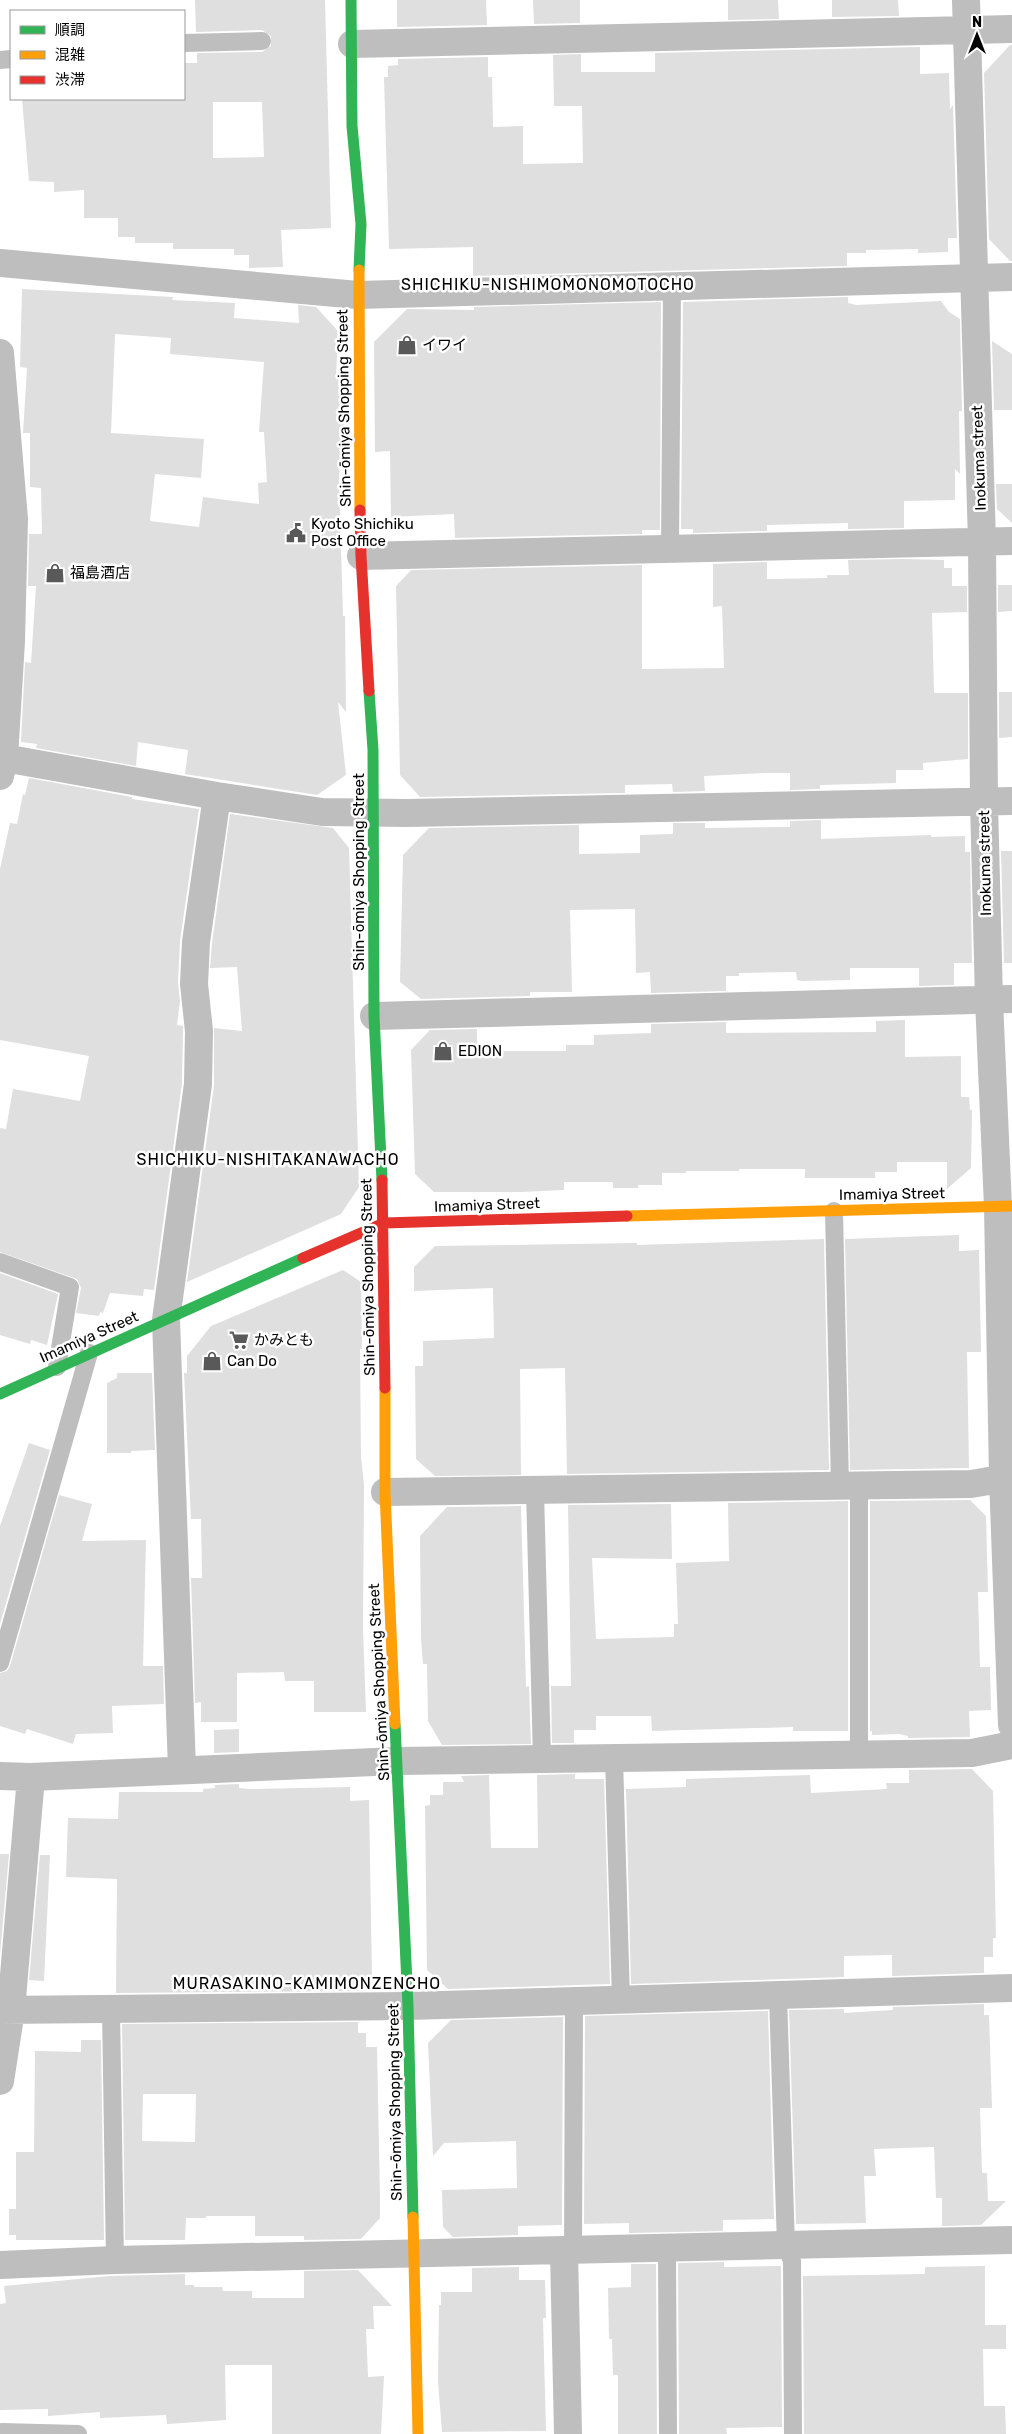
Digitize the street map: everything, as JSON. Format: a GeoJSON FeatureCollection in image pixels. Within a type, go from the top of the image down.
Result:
{"type":"FeatureCollection","features":[{"type":"Feature","properties":{"kind":"street","name":"Shin-ōmiya Shopping Street"},"geometry":{"type":"LineString","coordinates":[[351,0],[352,126],[361,224],[358,295],[361,556],[373,750],[374,1016],[384,1222],[385,1492],[408,2006],[418,2434]]}},
{"type":"Feature","properties":{"kind":"street","name":"Inokuma street"},"geometry":{"type":"LineString","coordinates":[[966,0],[982,542],[984,802],[1000,999],[1005,1206],[1012,1726]]}},
{"type":"Feature","properties":{"kind":"street"},"geometry":{"type":"LineString","coordinates":[[352,44],[1012,29]]}},
{"type":"Feature","properties":{"kind":"street"},"geometry":{"type":"LineString","coordinates":[[0,263],[358,295],[672,288],[1012,277]]}},
{"type":"Feature","properties":{"kind":"street"},"geometry":{"type":"LineString","coordinates":[[0,353],[12,632],[2,755],[216,796],[322,812],[374,813],[1012,801]]}},
{"type":"Feature","properties":{"kind":"street"},"geometry":{"type":"LineString","coordinates":[[361,556],[1012,541]]}},
{"type":"Feature","properties":{"kind":"street"},"geometry":{"type":"LineString","coordinates":[[182,1769],[166,1320],[198,1084],[199,1030],[194,984],[196,942],[216,796]]}},
{"type":"Feature","properties":{"kind":"street"},"geometry":{"type":"LineString","coordinates":[[374,1016],[1000,999]]}},
{"type":"Feature","properties":{"kind":"street","name":"Imamiya Street"},"geometry":{"type":"LineString","coordinates":[[0,1394],[384,1222],[1005,1206]]}},
{"type":"Feature","properties":{"kind":"street"},"geometry":{"type":"LineString","coordinates":[[385,1492],[971,1484],[1008,1477]]}},
{"type":"Feature","properties":{"kind":"street"},"geometry":{"type":"LineString","coordinates":[[0,1776],[31,1777],[182,1769],[397,1762],[972,1753],[1012,1745]]}},
{"type":"Feature","properties":{"kind":"street"},"geometry":{"type":"LineString","coordinates":[[0,2081],[5,2010],[31,1777]]}},
{"type":"Feature","properties":{"kind":"street"},"geometry":{"type":"LineString","coordinates":[[5,2010],[408,2006],[1012,1988]]}},
{"type":"Feature","properties":{"kind":"street"},"geometry":{"type":"LineString","coordinates":[[0,2265],[115,2260],[414,2255],[1012,2240]]}},
{"type":"Feature","properties":{"kind":"street"},"geometry":{"type":"LineString","coordinates":[[568,2434],[569,2251]]}},
{"type":"Feature","properties":{"kind":"lane"},"geometry":{"type":"LineString","coordinates":[[185,43],[262,41]]}},
{"type":"Feature","properties":{"kind":"lane"},"geometry":{"type":"LineString","coordinates":[[670,548],[672,288]]}},
{"type":"Feature","properties":{"kind":"lane"},"geometry":{"type":"LineString","coordinates":[[834,1211],[850,1486],[859,1755]]}},
{"type":"Feature","properties":{"kind":"lane"},"geometry":{"type":"LineString","coordinates":[[0,1262],[70,1287],[57,1367]]}},
{"type":"Feature","properties":{"kind":"lane"},"geometry":{"type":"LineString","coordinates":[[0,1663],[89,1353]]}},
{"type":"Feature","properties":{"kind":"lane"},"geometry":{"type":"LineString","coordinates":[[535,1490],[542,1759]]}},
{"type":"Feature","properties":{"kind":"lane"},"geometry":{"type":"LineString","coordinates":[[614,1758],[621,2000]]}},
{"type":"Feature","properties":{"kind":"lane"},"geometry":{"type":"LineString","coordinates":[[778,1994],[786,2246],[792,2261],[793,2434]]}},
{"type":"Feature","properties":{"kind":"lane"},"geometry":{"type":"LineString","coordinates":[[569,2251],[574,2001]]}},
{"type":"Feature","properties":{"kind":"lane"},"geometry":{"type":"LineString","coordinates":[[111,2009],[115,2260]]}},
{"type":"Feature","properties":{"kind":"lane"},"geometry":{"type":"LineString","coordinates":[[666,2249],[668,2434]]}},
{"type":"Feature","properties":{"kind":"lane"},"geometry":{"type":"LineString","coordinates":[[2,2434],[2,2432],[78,2434]]}},
{"type":"Feature","properties":{"kind":"building"},"geometry":{"type":"Polygon","coordinates":[[[195,0],[325,0],[331,228],[281,230],[283,267],[249,268],[249,255],[234,255],[234,249],[173,249],[173,243],[135,243],[135,237],[118,237],[118,218],[84,218],[84,190],[54,192],[54,182],[29,181],[22,100],[185,100],[185,63],[197,63],[197,53],[262,52],[271,46],[271,36],[262,30],[196,32],[195,0]],[[213,102],[213,158],[264,157],[262,102],[213,102]]]}},
{"type":"Feature","properties":{"kind":"building"},"geometry":{"type":"Polygon","coordinates":[[[397,0],[486,0],[487,25],[397,27],[397,0]]]}},
{"type":"Feature","properties":{"kind":"building"},"geometry":{"type":"Polygon","coordinates":[[[533,0],[580,0],[580,23],[534,24],[533,0]]]}},
{"type":"Feature","properties":{"kind":"building"},"geometry":{"type":"Polygon","coordinates":[[[728,0],[778,0],[779,19],[728,20],[728,0]]]}},
{"type":"Feature","properties":{"kind":"building"},"geometry":{"type":"Polygon","coordinates":[[[832,0],[898,0],[899,16],[832,17],[832,0]]]}},
{"type":"Feature","properties":{"kind":"building"},"geometry":{"type":"Polygon","coordinates":[[[1012,45],[1012,261],[989,239],[984,73],[1012,45]]]}},
{"type":"Feature","properties":{"kind":"building"},"geometry":{"type":"Polygon","coordinates":[[[920,47],[920,74],[949,73],[950,109],[953,105],[957,238],[948,238],[948,252],[918,253],[918,249],[866,250],[866,253],[847,253],[847,266],[473,276],[473,247],[389,249],[384,77],[388,77],[388,66],[398,65],[398,59],[488,57],[488,77],[492,77],[493,127],[523,126],[523,164],[583,163],[582,106],[554,106],[553,55],[581,54],[581,72],[655,72],[655,53],[920,47]]]}},
{"type":"Feature","properties":{"kind":"building"},"geometry":{"type":"Polygon","coordinates":[[[22,289],[173,297],[172,300],[235,303],[234,318],[299,323],[298,305],[316,307],[338,331],[336,378],[343,371],[344,453],[340,453],[339,480],[343,616],[345,616],[346,712],[338,702],[346,775],[317,795],[185,774],[188,750],[138,742],[136,766],[36,748],[37,744],[21,742],[25,662],[31,663],[36,586],[28,586],[29,534],[42,534],[41,488],[30,487],[30,433],[23,433],[27,368],[20,367],[22,289]],[[115,334],[111,433],[204,439],[201,478],[155,474],[150,521],[199,527],[203,497],[259,504],[258,483],[267,482],[264,432],[259,432],[264,362],[170,354],[171,338],[115,334]]]}},
{"type":"Feature","properties":{"kind":"building"},"geometry":{"type":"Polygon","coordinates":[[[848,297],[848,303],[856,305],[941,301],[949,312],[960,319],[962,411],[959,411],[960,474],[955,469],[955,500],[904,501],[904,528],[848,529],[848,523],[767,525],[767,531],[693,533],[693,529],[681,529],[683,302],[848,297]]]}},
{"type":"Feature","properties":{"kind":"building"},"geometry":{"type":"Polygon","coordinates":[[[661,302],[660,530],[642,530],[642,534],[455,538],[454,514],[391,517],[390,451],[375,452],[374,342],[407,309],[474,310],[474,307],[661,302]]]}},
{"type":"Feature","properties":{"kind":"building"},"geometry":{"type":"Polygon","coordinates":[[[992,341],[1012,354],[1012,410],[994,410],[992,341]]]}},
{"type":"Feature","properties":{"kind":"building"},"geometry":{"type":"Polygon","coordinates":[[[996,484],[1012,484],[1012,523],[997,509],[996,484]]]}},
{"type":"Feature","properties":{"kind":"building"},"geometry":{"type":"Polygon","coordinates":[[[848,560],[944,560],[944,568],[952,568],[952,586],[967,586],[967,612],[932,613],[934,693],[968,693],[968,759],[923,763],[923,770],[896,770],[896,783],[820,785],[820,789],[790,790],[790,773],[766,773],[704,776],[705,791],[673,792],[672,784],[625,785],[625,793],[420,797],[400,775],[396,586],[411,570],[642,565],[642,669],[724,668],[722,606],[713,607],[713,564],[767,562],[767,579],[827,578],[827,575],[849,575],[848,560]]]}},
{"type":"Feature","properties":{"kind":"building"},"geometry":{"type":"Polygon","coordinates":[[[998,585],[1012,585],[1012,611],[998,612],[998,585]]]}},
{"type":"Feature","properties":{"kind":"building"},"geometry":{"type":"Polygon","coordinates":[[[999,692],[1012,692],[1012,737],[999,738],[999,692]]]}},
{"type":"Feature","properties":{"kind":"building"},"geometry":{"type":"Polygon","coordinates":[[[29,778],[132,797],[132,799],[199,809],[180,941],[178,983],[180,1001],[177,1025],[183,1026],[182,1083],[154,1290],[144,1289],[143,1296],[110,1293],[103,1313],[100,1312],[99,1316],[76,1313],[81,1288],[77,1279],[0,1252],[0,1128],[6,1129],[13,1089],[80,1101],[89,1056],[0,1040],[0,869],[10,823],[17,824],[23,794],[25,795],[29,778]]]}},
{"type":"Feature","properties":{"kind":"building"},"geometry":{"type":"Polygon","coordinates":[[[230,814],[333,828],[349,848],[359,1187],[341,1214],[187,1282],[214,1086],[214,1028],[242,1031],[237,967],[210,968],[230,814]]]}},
{"type":"Feature","properties":{"kind":"building"},"geometry":{"type":"Polygon","coordinates":[[[821,820],[821,839],[931,835],[931,837],[965,836],[965,852],[970,852],[972,963],[954,963],[954,985],[919,986],[919,968],[850,968],[850,980],[802,981],[797,980],[796,972],[739,973],[739,976],[726,976],[726,991],[651,993],[650,972],[636,973],[635,909],[570,910],[572,992],[530,992],[530,996],[421,999],[400,982],[403,855],[429,828],[579,825],[579,854],[640,853],[640,835],[673,834],[673,823],[705,823],[705,828],[790,827],[790,821],[821,820]]]}},
{"type":"Feature","properties":{"kind":"building"},"geometry":{"type":"Polygon","coordinates":[[[1001,851],[1012,851],[1012,963],[1004,963],[1001,851]]]}},
{"type":"Feature","properties":{"kind":"building"},"geometry":{"type":"Polygon","coordinates":[[[905,1020],[905,1057],[961,1056],[961,1097],[969,1097],[970,1110],[972,1110],[971,1168],[947,1189],[947,1162],[897,1162],[897,1172],[875,1172],[875,1178],[805,1178],[805,1169],[686,1171],[686,1173],[662,1173],[662,1185],[638,1185],[638,1188],[613,1188],[613,1182],[564,1182],[564,1190],[521,1192],[434,1192],[415,1174],[411,1050],[430,1030],[477,1029],[477,1051],[566,1051],[566,1045],[594,1045],[594,1035],[651,1033],[651,1024],[726,1022],[726,1033],[876,1032],[876,1021],[905,1020]]]}},
{"type":"Feature","properties":{"kind":"building"},"geometry":{"type":"Polygon","coordinates":[[[959,1235],[959,1251],[979,1250],[981,1352],[967,1352],[969,1468],[850,1470],[845,1239],[959,1235]]]}},
{"type":"Feature","properties":{"kind":"building"},"geometry":{"type":"Polygon","coordinates":[[[824,1239],[829,1470],[567,1474],[565,1368],[520,1369],[521,1475],[435,1476],[416,1459],[415,1366],[423,1366],[423,1341],[494,1338],[493,1288],[414,1291],[414,1267],[435,1246],[637,1243],[637,1245],[824,1239]]]}},
{"type":"Feature","properties":{"kind":"building"},"geometry":{"type":"Polygon","coordinates":[[[343,1270],[361,1282],[361,1457],[364,1485],[363,1629],[366,1712],[314,1712],[314,1681],[285,1681],[284,1672],[237,1673],[237,1722],[201,1722],[201,1702],[195,1703],[191,1578],[202,1578],[201,1519],[191,1519],[184,1373],[187,1373],[187,1356],[211,1326],[343,1270]]]}},
{"type":"Feature","properties":{"kind":"building"},"geometry":{"type":"Polygon","coordinates":[[[0,1273],[58,1294],[47,1345],[31,1340],[30,1344],[0,1335],[0,1273]]]}},
{"type":"Feature","properties":{"kind":"building"},"geometry":{"type":"Polygon","coordinates":[[[117,1373],[152,1373],[155,1450],[107,1453],[107,1383],[117,1378],[117,1373]]]}},
{"type":"Feature","properties":{"kind":"building"},"geometry":{"type":"Polygon","coordinates":[[[29,1443],[50,1450],[0,1624],[0,1526],[29,1443]]]}},
{"type":"Feature","properties":{"kind":"building"},"geometry":{"type":"Polygon","coordinates":[[[59,1495],[92,1504],[82,1541],[146,1540],[143,1666],[163,1666],[164,1704],[112,1706],[113,1733],[76,1734],[73,1744],[27,1729],[25,1734],[0,1726],[0,1673],[7,1671],[10,1666],[59,1495]]]}},
{"type":"Feature","properties":{"kind":"building"},"geometry":{"type":"Polygon","coordinates":[[[970,1500],[986,1516],[988,1592],[978,1592],[980,1667],[990,1667],[991,1710],[969,1711],[970,1737],[908,1738],[908,1736],[899,1734],[872,1735],[872,1731],[870,1731],[870,1501],[970,1500]]]}},
{"type":"Feature","properties":{"kind":"building"},"geometry":{"type":"Polygon","coordinates":[[[848,1501],[848,1731],[793,1731],[793,1727],[652,1731],[651,1716],[596,1716],[596,1730],[574,1730],[574,1743],[552,1743],[551,1686],[571,1686],[568,1505],[671,1504],[672,1559],[592,1558],[596,1639],[674,1637],[674,1624],[678,1624],[676,1563],[729,1561],[728,1503],[848,1501]]]}},
{"type":"Feature","properties":{"kind":"building"},"geometry":{"type":"Polygon","coordinates":[[[521,1506],[526,1687],[529,1686],[531,1744],[442,1745],[428,1721],[427,1664],[423,1664],[421,1639],[420,1536],[447,1507],[521,1506]]]}},
{"type":"Feature","properties":{"kind":"building"},"geometry":{"type":"Polygon","coordinates":[[[239,1729],[239,1752],[214,1753],[214,1730],[239,1729]]]}},
{"type":"Feature","properties":{"kind":"building"},"geometry":{"type":"Polygon","coordinates":[[[972,1769],[993,1791],[996,1938],[993,1938],[993,1957],[984,1957],[984,1973],[892,1976],[892,1955],[844,1956],[844,1977],[631,1984],[626,1789],[686,1787],[686,1779],[810,1775],[811,1793],[887,1789],[886,1783],[909,1783],[909,1770],[972,1769]]]}},
{"type":"Feature","properties":{"kind":"building"},"geometry":{"type":"Polygon","coordinates":[[[575,1774],[575,1779],[604,1779],[610,1984],[448,1989],[427,1970],[425,1806],[430,1805],[430,1795],[443,1795],[443,1782],[464,1782],[461,1776],[489,1775],[491,1848],[538,1848],[537,1775],[575,1774]]]}},
{"type":"Feature","properties":{"kind":"building"},"geometry":{"type":"Polygon","coordinates":[[[239,1784],[239,1788],[250,1789],[350,1787],[350,1801],[369,1800],[372,1977],[358,1991],[116,1993],[117,1879],[66,1877],[68,1818],[118,1819],[119,1792],[203,1792],[203,1789],[215,1788],[215,1785],[239,1784]]]}},
{"type":"Feature","properties":{"kind":"building"},"geometry":{"type":"Polygon","coordinates":[[[0,1854],[9,1854],[0,1955],[0,1854]]]}},
{"type":"Feature","properties":{"kind":"building"},"geometry":{"type":"Polygon","coordinates":[[[40,1855],[50,1855],[44,1981],[29,1980],[40,1855]]]}},
{"type":"Feature","properties":{"kind":"building"},"geometry":{"type":"Polygon","coordinates":[[[984,2004],[984,2015],[989,2015],[992,2108],[980,2108],[982,2173],[987,2173],[988,2201],[1006,2201],[981,2225],[942,2226],[942,2198],[936,2198],[934,2147],[874,2149],[876,2176],[864,2176],[866,2223],[796,2224],[789,2010],[844,2009],[844,2013],[893,2010],[893,2007],[984,2004]]]}},
{"type":"Feature","properties":{"kind":"building"},"geometry":{"type":"Polygon","coordinates":[[[768,2011],[774,2219],[723,2220],[723,2231],[629,2233],[629,2223],[584,2224],[585,2016],[768,2011]]]}},
{"type":"Feature","properties":{"kind":"building"},"geometry":{"type":"Polygon","coordinates":[[[563,2017],[562,2225],[518,2226],[518,2235],[453,2237],[443,2227],[442,2190],[517,2188],[516,2141],[444,2143],[433,2156],[428,2043],[451,2020],[563,2017]]]}},
{"type":"Feature","properties":{"kind":"building"},"geometry":{"type":"Polygon","coordinates":[[[358,2022],[358,2033],[366,2033],[366,2047],[377,2047],[380,2218],[361,2239],[304,2240],[304,2236],[255,2236],[255,2216],[206,2216],[206,2218],[186,2218],[185,2240],[125,2240],[122,2024],[358,2022]],[[143,2094],[142,2141],[195,2142],[196,2094],[143,2094]]]}},
{"type":"Feature","properties":{"kind":"building"},"geometry":{"type":"Polygon","coordinates":[[[81,2040],[101,2040],[104,2240],[16,2240],[16,2235],[9,2235],[9,2209],[16,2209],[16,2152],[34,2152],[35,2051],[81,2052],[81,2040]]]}},
{"type":"Feature","properties":{"kind":"building"},"geometry":{"type":"Polygon","coordinates":[[[724,2262],[724,2267],[781,2266],[782,2427],[726,2428],[727,2434],[679,2434],[678,2263],[724,2262]]]}},
{"type":"Feature","properties":{"kind":"building"},"geometry":{"type":"Polygon","coordinates":[[[631,2264],[656,2264],[657,2434],[618,2434],[618,2375],[613,2375],[612,2339],[609,2339],[608,2288],[631,2287],[631,2264]]]}},
{"type":"Feature","properties":{"kind":"building"},"geometry":{"type":"Polygon","coordinates":[[[985,2266],[985,2325],[1006,2325],[1006,2349],[983,2349],[984,2406],[1005,2406],[1006,2434],[804,2434],[803,2276],[925,2274],[925,2267],[985,2266]]]}},
{"type":"Feature","properties":{"kind":"building"},"geometry":{"type":"Polygon","coordinates":[[[519,2267],[519,2280],[545,2280],[546,2318],[543,2318],[546,2431],[442,2432],[438,2382],[439,2305],[441,2305],[441,2292],[472,2292],[472,2268],[519,2267]]]}},
{"type":"Feature","properties":{"kind":"building"},"geometry":{"type":"Polygon","coordinates":[[[358,2270],[392,2306],[373,2306],[374,2329],[366,2329],[368,2377],[384,2376],[381,2434],[272,2434],[272,2365],[225,2365],[226,2420],[167,2424],[166,2415],[100,2418],[100,2412],[48,2416],[48,2409],[0,2410],[0,2304],[6,2303],[4,2286],[110,2276],[185,2274],[185,2285],[194,2285],[194,2287],[222,2287],[223,2291],[252,2291],[252,2298],[304,2298],[304,2271],[358,2270]]]}},
{"type":"Feature","properties":{"kind":"traffic: fast"},"geometry":{"type":"LineString","coordinates":[[351,0],[352,126],[361,224],[359,270]]}},
{"type":"Feature","properties":{"kind":"traffic: fast"},"geometry":{"type":"LineString","coordinates":[[369,691],[373,750],[374,1016],[382,1180]]}},
{"type":"Feature","properties":{"kind":"traffic: fast"},"geometry":{"type":"LineString","coordinates":[[0,1394],[303,1258]]}},
{"type":"Feature","properties":{"kind":"traffic: fast"},"geometry":{"type":"LineString","coordinates":[[395,1724],[408,2006],[413,2217]]}},
{"type":"Feature","properties":{"kind":"traffic: slow"},"geometry":{"type":"LineString","coordinates":[[359,270],[360,510]]}},
{"type":"Feature","properties":{"kind":"traffic: slow"},"geometry":{"type":"LineString","coordinates":[[627,1216],[1012,1206]]}},
{"type":"Feature","properties":{"kind":"traffic: slow"},"geometry":{"type":"LineString","coordinates":[[385,1388],[385,1492],[395,1724]]}},
{"type":"Feature","properties":{"kind":"traffic: slow"},"geometry":{"type":"LineString","coordinates":[[413,2217],[418,2434]]}},
{"type":"Feature","properties":{"kind":"traffic: jam"},"geometry":{"type":"LineString","coordinates":[[360,510],[369,691]]}},
{"type":"Feature","properties":{"kind":"traffic: jam"},"geometry":{"type":"LineString","coordinates":[[382,1180],[385,1388]]}},
{"type":"Feature","properties":{"kind":"traffic: jam"},"geometry":{"type":"LineString","coordinates":[[303,1258],[384,1223],[627,1216]]}},
{"type":"Feature","properties":{"kind":"place","name":"イワイ"},"geometry":{"type":"Point","coordinates":[407,345]}},
{"type":"Feature","properties":{"kind":"place","name":"Kyoto Shichiku Post Office"},"geometry":{"type":"Point","coordinates":[296,533]}},
{"type":"Feature","properties":{"kind":"place","name":"福島酒店"},"geometry":{"type":"Point","coordinates":[55,573]}},
{"type":"Feature","properties":{"kind":"place","name":"EDION"},"geometry":{"type":"Point","coordinates":[443,1051]}},
{"type":"Feature","properties":{"kind":"place","name":"かみとも"},"geometry":{"type":"Point","coordinates":[239,1340]}},
{"type":"Feature","properties":{"kind":"place","name":"Can Do"},"geometry":{"type":"Point","coordinates":[212,1361]}},
{"type":"Feature","properties":{"kind":"district","name":"SHICHIKU-NISHIMOMONOMOTOCHO"},"geometry":{"type":"Point","coordinates":[548,284]}},
{"type":"Feature","properties":{"kind":"district","name":"SHICHIKU-NISHITAKANAWACHO"},"geometry":{"type":"Point","coordinates":[268,1159]}},
{"type":"Feature","properties":{"kind":"district","name":"MURASAKINO-KAMIMONZENCHO"},"geometry":{"type":"Point","coordinates":[307,1983]}}]}
